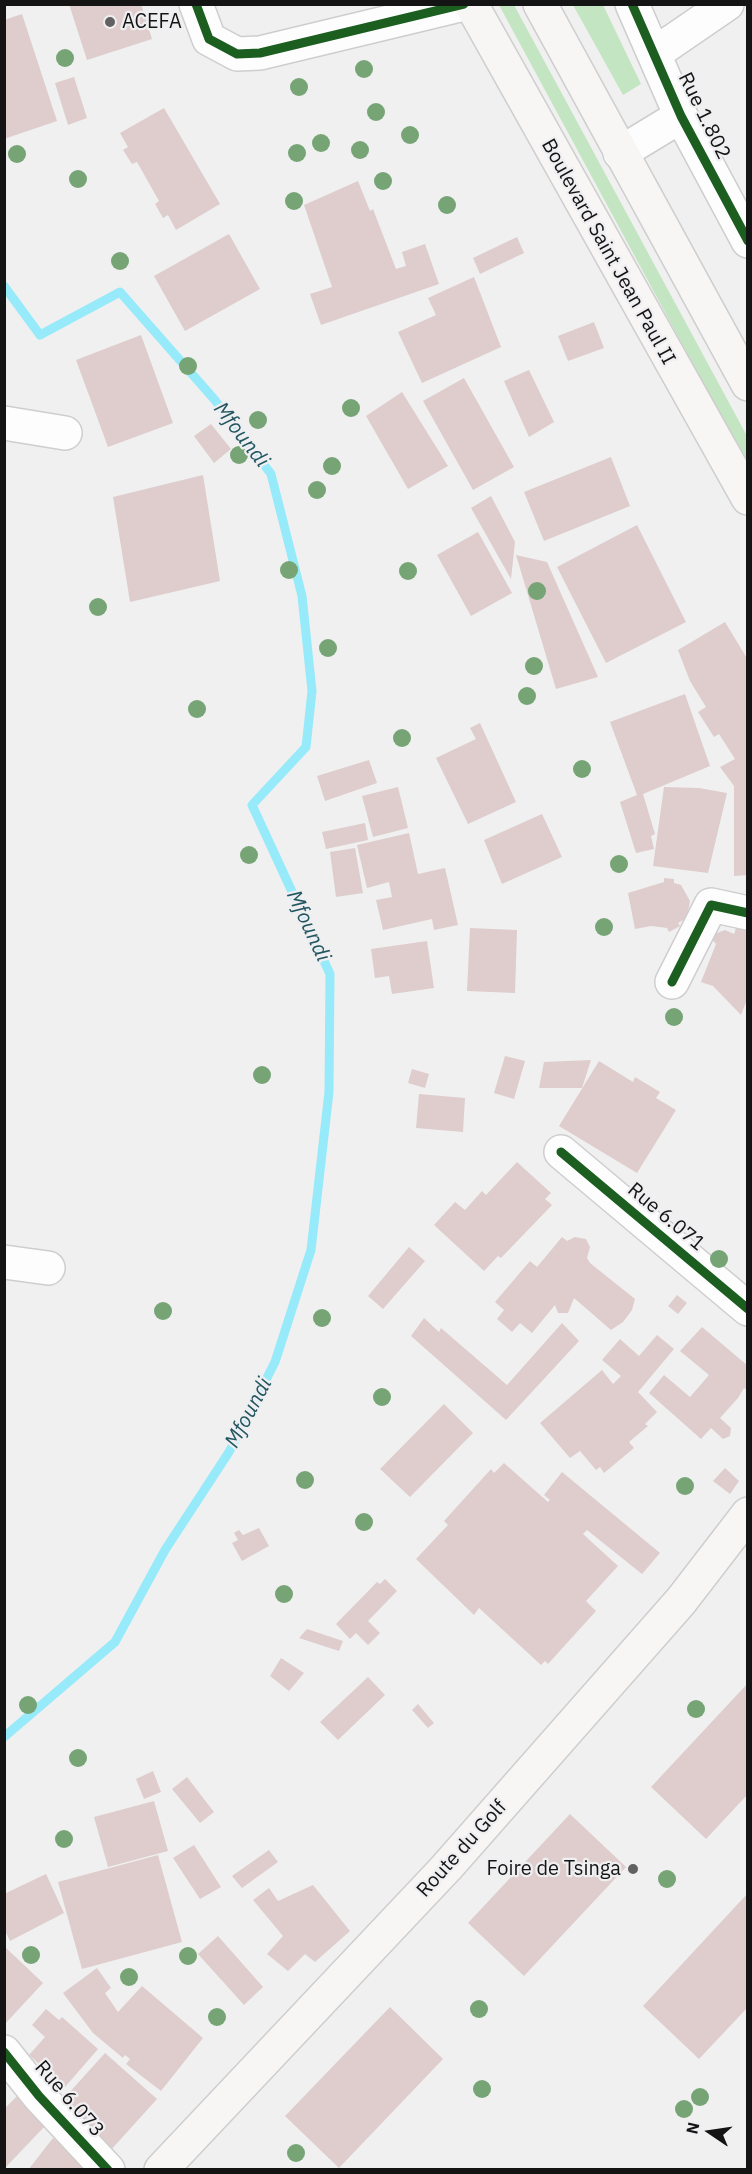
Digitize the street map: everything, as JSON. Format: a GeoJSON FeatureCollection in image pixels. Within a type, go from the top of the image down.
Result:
{"type":"FeatureCollection","features":[{"type":"Feature","properties":{"kind":"main road","name":"Boulevard Saint Jean Paul II"},"geometry":{"type":"LineString","coordinates":[[471,4],[747,498]]}},
{"type":"Feature","properties":{"kind":"main road"},"geometry":{"type":"LineString","coordinates":[[540,4],[747,384]]}},
{"type":"Feature","properties":{"kind":"main road","name":"Route du Golf"},"geometry":{"type":"LineString","coordinates":[[161,2169],[447,1868],[681,1601],[747,1514]]}},
{"type":"Feature","properties":{"kind":"street"},"geometry":{"type":"LineString","coordinates":[[196,4],[209,39],[237,54],[260,53],[465,4]]}},
{"type":"Feature","properties":{"kind":"street","name":"Rue 1.802"},"geometry":{"type":"LineString","coordinates":[[632,4],[681,116],[747,241]]}},
{"type":"Feature","properties":{"kind":"street"},"geometry":{"type":"LineString","coordinates":[[654,54],[727,4]]}},
{"type":"Feature","properties":{"kind":"street"},"geometry":{"type":"LineString","coordinates":[[620,153],[681,116]]}},
{"type":"Feature","properties":{"kind":"street"},"geometry":{"type":"LineString","coordinates":[[4,423],[65,433]]}},
{"type":"Feature","properties":{"kind":"street"},"geometry":{"type":"LineString","coordinates":[[672,982],[711,906],[747,913]]}},
{"type":"Feature","properties":{"kind":"street","name":"Rue 6.071"},"geometry":{"type":"LineString","coordinates":[[561,1152],[747,1309]]}},
{"type":"Feature","properties":{"kind":"street"},"geometry":{"type":"LineString","coordinates":[[4,1262],[48,1268]]}},
{"type":"Feature","properties":{"kind":"street","name":"Rue 6.073"},"geometry":{"type":"LineString","coordinates":[[4,2052],[39,2096],[108,2169]]}},
{"type":"Feature","properties":{"kind":"green space"},"geometry":{"type":"Polygon","coordinates":[[[499,5],[514,5],[747,436],[747,464],[499,5]]]}},
{"type":"Feature","properties":{"kind":"green space"},"geometry":{"type":"Polygon","coordinates":[[[573,5],[603,5],[641,84],[623,95],[573,5]]]}},
{"type":"Feature","properties":{"kind":"building","name":"ACEFA"},"geometry":{"type":"Polygon","coordinates":[[[69,4],[141,4],[152,39],[87,60],[69,4]]]}},
{"type":"Feature","properties":{"kind":"building"},"geometry":{"type":"Polygon","coordinates":[[[22,14],[57,121],[4,139],[4,20],[22,14]]]}},
{"type":"Feature","properties":{"kind":"building"},"geometry":{"type":"Polygon","coordinates":[[[74,77],[87,118],[68,125],[55,83],[74,77]]]}},
{"type":"Feature","properties":{"kind":"building"},"geometry":{"type":"Polygon","coordinates":[[[164,108],[220,204],[176,230],[168,215],[163,218],[155,204],[159,201],[137,162],[132,164],[123,150],[128,147],[120,133],[164,108]]]}},
{"type":"Feature","properties":{"kind":"building"},"geometry":{"type":"Polygon","coordinates":[[[358,181],[370,211],[373,209],[396,269],[406,266],[402,252],[425,244],[439,284],[321,325],[310,294],[332,287],[304,205],[358,181]]]}},
{"type":"Feature","properties":{"kind":"building"},"geometry":{"type":"Polygon","coordinates":[[[229,234],[260,289],[185,331],[154,276],[229,234]]]}},
{"type":"Feature","properties":{"kind":"building"},"geometry":{"type":"Polygon","coordinates":[[[517,237],[524,253],[480,274],[473,258],[517,237]]]}},
{"type":"Feature","properties":{"kind":"building"},"geometry":{"type":"Polygon","coordinates":[[[474,277],[501,347],[422,383],[398,332],[436,315],[428,298],[474,277]]]}},
{"type":"Feature","properties":{"kind":"building"},"geometry":{"type":"Polygon","coordinates":[[[594,322],[604,348],[568,361],[558,336],[594,322]]]}},
{"type":"Feature","properties":{"kind":"building"},"geometry":{"type":"Polygon","coordinates":[[[141,335],[173,423],[108,447],[76,360],[141,335]]]}},
{"type":"Feature","properties":{"kind":"building"},"geometry":{"type":"Polygon","coordinates":[[[529,370],[554,422],[529,437],[504,381],[529,370]]]}},
{"type":"Feature","properties":{"kind":"building"},"geometry":{"type":"Polygon","coordinates":[[[464,378],[514,467],[473,490],[423,401],[464,378]]]}},
{"type":"Feature","properties":{"kind":"building"},"geometry":{"type":"Polygon","coordinates":[[[402,392],[448,466],[408,489],[366,416],[402,392]]]}},
{"type":"Feature","properties":{"kind":"building"},"geometry":{"type":"Polygon","coordinates":[[[211,424],[231,449],[214,463],[194,436],[211,424]]]}},
{"type":"Feature","properties":{"kind":"building"},"geometry":{"type":"Polygon","coordinates":[[[611,457],[630,506],[544,541],[524,492],[611,457]]]}},
{"type":"Feature","properties":{"kind":"building"},"geometry":{"type":"Polygon","coordinates":[[[203,475],[220,581],[130,602],[113,497],[203,475]]]}},
{"type":"Feature","properties":{"kind":"building"},"geometry":{"type":"Polygon","coordinates":[[[491,496],[515,542],[511,579],[471,508],[491,496]]]}},
{"type":"Feature","properties":{"kind":"building"},"geometry":{"type":"Polygon","coordinates":[[[637,525],[686,622],[606,663],[557,567],[637,525]]]}},
{"type":"Feature","properties":{"kind":"building"},"geometry":{"type":"Polygon","coordinates":[[[478,532],[512,593],[471,616],[437,555],[478,532]]]}},
{"type":"Feature","properties":{"kind":"building"},"geometry":{"type":"Polygon","coordinates":[[[516,555],[547,562],[598,677],[556,689],[516,555]]]}},
{"type":"Feature","properties":{"kind":"building"},"geometry":{"type":"Polygon","coordinates":[[[725,622],[748,660],[748,875],[734,876],[734,786],[720,767],[735,759],[719,734],[714,737],[698,712],[706,707],[690,681],[678,650],[725,622]]]}},
{"type":"Feature","properties":{"kind":"building"},"geometry":{"type":"Polygon","coordinates":[[[685,694],[710,766],[643,794],[655,834],[651,836],[654,849],[636,853],[620,802],[637,795],[610,722],[685,694]]]}},
{"type":"Feature","properties":{"kind":"building"},"geometry":{"type":"Polygon","coordinates":[[[480,723],[516,802],[468,824],[436,758],[476,739],[470,728],[480,723]]]}},
{"type":"Feature","properties":{"kind":"building"},"geometry":{"type":"Polygon","coordinates":[[[369,760],[377,783],[325,801],[317,776],[369,760]]]}},
{"type":"Feature","properties":{"kind":"building"},"geometry":{"type":"Polygon","coordinates":[[[398,787],[408,828],[373,837],[362,796],[398,787]]]}},
{"type":"Feature","properties":{"kind":"building"},"geometry":{"type":"Polygon","coordinates":[[[664,787],[699,788],[727,793],[708,873],[653,866],[664,787]]]}},
{"type":"Feature","properties":{"kind":"building"},"geometry":{"type":"Polygon","coordinates":[[[542,814],[562,857],[502,884],[484,840],[542,814]]]}},
{"type":"Feature","properties":{"kind":"building"},"geometry":{"type":"Polygon","coordinates":[[[365,823],[368,840],[326,849],[322,832],[365,823]]]}},
{"type":"Feature","properties":{"kind":"building"},"geometry":{"type":"Polygon","coordinates":[[[409,833],[418,874],[445,868],[458,925],[434,930],[432,919],[383,930],[376,900],[392,897],[389,882],[367,888],[357,845],[409,833]]]}},
{"type":"Feature","properties":{"kind":"building"},"geometry":{"type":"Polygon","coordinates":[[[355,848],[363,893],[336,897],[330,852],[355,848]]]}},
{"type":"Feature","properties":{"kind":"building"},"geometry":{"type":"Polygon","coordinates":[[[664,878],[674,879],[674,883],[681,885],[690,901],[687,918],[678,923],[680,926],[669,932],[667,928],[651,926],[635,929],[628,893],[664,882],[664,878]]]}},
{"type":"Feature","properties":{"kind":"building"},"geometry":{"type":"Polygon","coordinates":[[[738,922],[748,926],[748,997],[741,1015],[713,986],[701,982],[716,944],[709,936],[725,930],[734,934],[738,922]]]}},
{"type":"Feature","properties":{"kind":"building"},"geometry":{"type":"Polygon","coordinates":[[[470,928],[517,930],[515,993],[467,991],[470,928]]]}},
{"type":"Feature","properties":{"kind":"building"},"geometry":{"type":"Polygon","coordinates":[[[427,941],[434,988],[392,994],[389,976],[375,978],[371,949],[427,941]]]}},
{"type":"Feature","properties":{"kind":"building"},"geometry":{"type":"Polygon","coordinates":[[[505,1056],[525,1061],[514,1099],[494,1093],[505,1056]]]}},
{"type":"Feature","properties":{"kind":"building"},"geometry":{"type":"Polygon","coordinates":[[[591,1060],[582,1088],[539,1088],[544,1062],[591,1060]]]}},
{"type":"Feature","properties":{"kind":"building"},"geometry":{"type":"Polygon","coordinates":[[[599,1061],[633,1082],[635,1077],[660,1092],[656,1098],[676,1110],[637,1173],[559,1126],[599,1061]]]}},
{"type":"Feature","properties":{"kind":"building"},"geometry":{"type":"Polygon","coordinates":[[[412,1069],[429,1074],[425,1088],[408,1083],[412,1069]]]}},
{"type":"Feature","properties":{"kind":"building"},"geometry":{"type":"Polygon","coordinates":[[[419,1094],[465,1098],[463,1132],[416,1128],[419,1094]]]}},
{"type":"Feature","properties":{"kind":"building"},"geometry":{"type":"Polygon","coordinates":[[[517,1162],[551,1193],[545,1199],[552,1205],[501,1258],[498,1256],[484,1271],[434,1225],[455,1202],[465,1210],[482,1191],[486,1195],[517,1162]]]}},
{"type":"Feature","properties":{"kind":"building"},"geometry":{"type":"Polygon","coordinates":[[[562,1237],[567,1241],[575,1237],[586,1239],[590,1247],[587,1258],[590,1263],[635,1299],[632,1310],[623,1322],[611,1330],[574,1298],[568,1313],[558,1313],[555,1305],[532,1333],[520,1323],[512,1332],[497,1319],[504,1310],[495,1302],[530,1261],[537,1267],[562,1237]]]}},
{"type":"Feature","properties":{"kind":"building"},"geometry":{"type":"Polygon","coordinates":[[[409,1247],[425,1261],[383,1309],[368,1296],[409,1247]]]}},
{"type":"Feature","properties":{"kind":"building"},"geometry":{"type":"Polygon","coordinates":[[[677,1295],[687,1303],[678,1314],[668,1306],[677,1295]]]}},
{"type":"Feature","properties":{"kind":"building"},"geometry":{"type":"Polygon","coordinates":[[[424,1318],[439,1332],[441,1328],[507,1385],[562,1323],[579,1341],[506,1420],[411,1336],[424,1318]]]}},
{"type":"Feature","properties":{"kind":"building"},"geometry":{"type":"Polygon","coordinates":[[[702,1327],[748,1366],[748,1391],[744,1388],[720,1418],[731,1428],[730,1436],[723,1439],[711,1428],[701,1439],[649,1393],[664,1375],[690,1397],[709,1375],[680,1351],[702,1327]]]}},
{"type":"Feature","properties":{"kind":"building"},"geometry":{"type":"Polygon","coordinates":[[[657,1335],[674,1349],[638,1392],[657,1412],[645,1424],[648,1426],[629,1442],[634,1448],[604,1473],[600,1467],[596,1470],[580,1451],[570,1458],[540,1423],[602,1370],[613,1384],[621,1376],[602,1360],[620,1339],[639,1356],[657,1335]]]}},
{"type":"Feature","properties":{"kind":"building"},"geometry":{"type":"Polygon","coordinates":[[[444,1404],[473,1433],[410,1497],[380,1469],[444,1404]]]}},
{"type":"Feature","properties":{"kind":"building"},"geometry":{"type":"Polygon","coordinates":[[[504,1463],[548,1502],[550,1500],[544,1495],[562,1472],[660,1553],[642,1574],[587,1530],[583,1534],[618,1566],[586,1601],[596,1611],[548,1664],[545,1661],[541,1665],[479,1608],[474,1615],[416,1559],[448,1525],[444,1521],[491,1469],[494,1473],[504,1463]]]}},
{"type":"Feature","properties":{"kind":"building"},"geometry":{"type":"Polygon","coordinates":[[[725,1468],[739,1481],[730,1494],[713,1481],[725,1468]]]}},
{"type":"Feature","properties":{"kind":"building"},"geometry":{"type":"Polygon","coordinates":[[[259,1528],[269,1546],[242,1561],[232,1543],[238,1540],[234,1533],[239,1530],[243,1535],[259,1528]]]}},
{"type":"Feature","properties":{"kind":"building"},"geometry":{"type":"Polygon","coordinates":[[[385,1579],[397,1591],[368,1621],[380,1633],[368,1645],[356,1633],[350,1639],[336,1624],[377,1582],[380,1584],[385,1579]]]}},
{"type":"Feature","properties":{"kind":"building"},"geometry":{"type":"Polygon","coordinates":[[[307,1629],[343,1641],[339,1651],[299,1638],[307,1629]]]}},
{"type":"Feature","properties":{"kind":"building"},"geometry":{"type":"Polygon","coordinates":[[[281,1658],[304,1673],[289,1691],[270,1676],[281,1658]]]}},
{"type":"Feature","properties":{"kind":"building"},"geometry":{"type":"Polygon","coordinates":[[[368,1677],[385,1695],[338,1740],[320,1722],[368,1677]]]}},
{"type":"Feature","properties":{"kind":"building"},"geometry":{"type":"Polygon","coordinates":[[[748,1683],[748,1794],[706,1839],[651,1787],[748,1683]]]}},
{"type":"Feature","properties":{"kind":"building"},"geometry":{"type":"Polygon","coordinates":[[[418,1704],[434,1723],[428,1728],[412,1710],[418,1704]]]}},
{"type":"Feature","properties":{"kind":"building"},"geometry":{"type":"Polygon","coordinates":[[[153,1771],[161,1792],[144,1799],[136,1779],[153,1771]]]}},
{"type":"Feature","properties":{"kind":"building"},"geometry":{"type":"Polygon","coordinates":[[[187,1777],[214,1812],[200,1823],[172,1789],[187,1777]]]}},
{"type":"Feature","properties":{"kind":"building"},"geometry":{"type":"Polygon","coordinates":[[[154,1801],[168,1851],[108,1867],[94,1817],[154,1801]]]}},
{"type":"Feature","properties":{"kind":"building"},"geometry":{"type":"Polygon","coordinates":[[[570,1814],[626,1867],[524,1976],[468,1923],[570,1814]]]}},
{"type":"Feature","properties":{"kind":"building"},"geometry":{"type":"Polygon","coordinates":[[[194,1845],[221,1887],[200,1899],[173,1858],[194,1845]]]}},
{"type":"Feature","properties":{"kind":"building"},"geometry":{"type":"Polygon","coordinates":[[[269,1850],[278,1862],[242,1888],[232,1876],[269,1850]]]}},
{"type":"Feature","properties":{"kind":"building"},"geometry":{"type":"Polygon","coordinates":[[[158,1855],[182,1942],[82,1969],[58,1882],[158,1855]]]}},
{"type":"Feature","properties":{"kind":"building"},"geometry":{"type":"Polygon","coordinates":[[[46,1874],[64,1913],[10,1941],[4,1928],[4,1894],[46,1874]]]}},
{"type":"Feature","properties":{"kind":"building"},"geometry":{"type":"Polygon","coordinates":[[[313,1885],[350,1931],[315,1962],[305,1954],[288,1971],[267,1954],[283,1936],[253,1900],[269,1888],[278,1901],[313,1885]]]}},
{"type":"Feature","properties":{"kind":"building"},"geometry":{"type":"Polygon","coordinates":[[[748,1893],[748,2007],[699,2059],[643,2006],[748,1893]]]}},
{"type":"Feature","properties":{"kind":"building"},"geometry":{"type":"Polygon","coordinates":[[[218,1936],[263,1987],[244,2005],[198,1954],[218,1936]]]}},
{"type":"Feature","properties":{"kind":"building"},"geometry":{"type":"Polygon","coordinates":[[[4,1946],[43,1983],[4,2025],[4,1946]]]}},
{"type":"Feature","properties":{"kind":"building"},"geometry":{"type":"Polygon","coordinates":[[[97,1968],[111,1988],[105,1993],[118,2012],[142,1986],[203,2038],[161,2091],[126,2064],[130,2059],[125,2055],[123,2058],[93,2033],[63,1993],[97,1968]]]}},
{"type":"Feature","properties":{"kind":"building"},"geometry":{"type":"Polygon","coordinates":[[[390,2007],[443,2059],[339,2168],[285,2116],[390,2007]]]}},
{"type":"Feature","properties":{"kind":"building"},"geometry":{"type":"Polygon","coordinates":[[[46,2009],[59,2020],[62,2017],[98,2049],[65,2087],[29,2055],[45,2037],[32,2025],[46,2009]]]}},
{"type":"Feature","properties":{"kind":"building"},"geometry":{"type":"Polygon","coordinates":[[[105,2053],[157,2099],[110,2151],[58,2105],[105,2053]]]}},
{"type":"Feature","properties":{"kind":"building"},"geometry":{"type":"Polygon","coordinates":[[[17,2096],[46,2125],[4,2169],[4,2109],[17,2096]]]}},
{"type":"Feature","properties":{"kind":"building"},"geometry":{"type":"Polygon","coordinates":[[[53,2138],[87,2166],[84,2170],[28,2170],[53,2138]]]}},
{"type":"Feature","properties":{"kind":"waterway","name":"Mfoundi"},"geometry":{"type":"LineString","coordinates":[[4,286],[40,335],[120,292],[214,399],[271,474],[302,596],[312,691],[306,747],[252,805],[330,974],[329,1092],[311,1250],[275,1362],[229,1452],[165,1550],[115,1642],[4,1737]]}},
{"type":"Feature","properties":{"kind":"cycle path"},"geometry":{"type":"LineString","coordinates":[[196,4],[209,39],[237,54],[260,53],[464,4]]}},
{"type":"Feature","properties":{"kind":"cycle path"},"geometry":{"type":"LineString","coordinates":[[632,4],[681,116],[748,241]]}},
{"type":"Feature","properties":{"kind":"cycle path"},"geometry":{"type":"LineString","coordinates":[[672,982],[711,905],[748,913]]}},
{"type":"Feature","properties":{"kind":"cycle path"},"geometry":{"type":"LineString","coordinates":[[561,1152],[748,1309]]}},
{"type":"Feature","properties":{"kind":"cycle path"},"geometry":{"type":"LineString","coordinates":[[4,2052],[39,2096],[108,2170]]}},
{"type":"Feature","properties":{"kind":"place","name":"ACEFA"},"geometry":{"type":"Point","coordinates":[110,22]}},
{"type":"Feature","properties":{"kind":"place","name":"Foire de Tsinga"},"geometry":{"type":"Point","coordinates":[633,1869]}}]}
